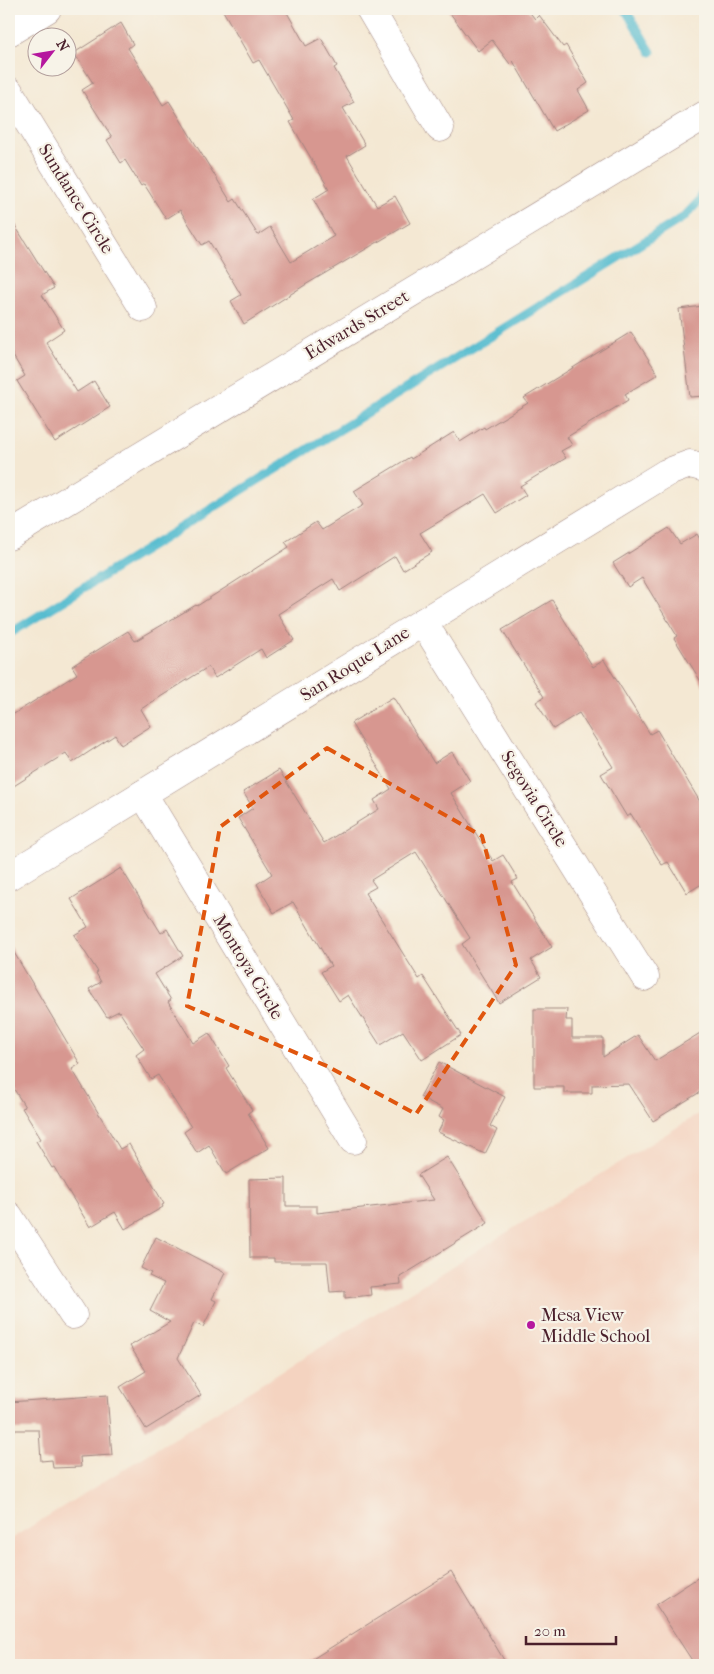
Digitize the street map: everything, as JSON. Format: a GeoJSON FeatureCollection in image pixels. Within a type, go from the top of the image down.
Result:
{"type":"FeatureCollection","features":[{"type":"Feature","properties":{"kind":"street"},"geometry":{"type":"LineString","coordinates":[[9,32],[47,9]]}},
{"type":"Feature","properties":{"kind":"street"},"geometry":{"type":"LineString","coordinates":[[370,9],[440,128]]}},
{"type":"Feature","properties":{"kind":"street","name":"Sundance Circle"},"geometry":{"type":"LineString","coordinates":[[9,91],[143,308]]}},
{"type":"Feature","properties":{"kind":"street","name":"Edwards Street"},"geometry":{"type":"LineString","coordinates":[[9,536],[705,115]]}},
{"type":"Feature","properties":{"kind":"street","name":"San Roque Lane"},"geometry":{"type":"LineString","coordinates":[[9,876],[666,473],[690,464],[705,468]]}},
{"type":"Feature","properties":{"kind":"street","name":"Segovia Circle"},"geometry":{"type":"LineString","coordinates":[[423,622],[646,977]]}},
{"type":"Feature","properties":{"kind":"street","name":"Montoya Circle"},"geometry":{"type":"LineString","coordinates":[[143,794],[353,1140]]}},
{"type":"Feature","properties":{"kind":"street"},"geometry":{"type":"LineString","coordinates":[[9,1216],[73,1315]]}},
{"type":"Feature","properties":{"kind":"highlighted area"},"geometry":{"type":"Polygon","coordinates":[[[327,748],[482,836],[516,965],[416,1114],[329,1067],[187,1006],[220,827],[327,748]]]}},
{"type":"Feature","properties":{"kind":"shaded area","name":"Mesa View Middle School"},"geometry":{"type":"Polygon","coordinates":[[[705,1110],[705,1665],[9,1665],[9,1540],[705,1110]]]}},
{"type":"Feature","properties":{"kind":"building"},"geometry":{"type":"Polygon","coordinates":[[[222,9],[285,9],[306,46],[321,38],[337,66],[334,68],[354,102],[343,108],[365,145],[347,156],[377,206],[395,196],[410,223],[305,285],[244,324],[231,301],[241,295],[209,241],[202,245],[180,210],[166,219],[144,184],[141,186],[125,160],[121,163],[107,140],[112,137],[82,90],[93,83],[78,59],[78,50],[121,23],[133,44],[128,48],[163,105],[169,101],[231,202],[235,199],[258,235],[270,227],[291,262],[334,236],[313,199],[329,189],[290,122],[294,120],[259,60],[253,63],[222,9]]]}},
{"type":"Feature","properties":{"kind":"building"},"geometry":{"type":"Polygon","coordinates":[[[447,9],[527,9],[535,19],[539,15],[563,47],[566,45],[588,83],[578,90],[589,110],[554,131],[513,61],[510,64],[492,40],[478,51],[447,9]]]}},
{"type":"Feature","properties":{"kind":"building"},"geometry":{"type":"Polygon","coordinates":[[[9,216],[54,288],[42,295],[64,330],[46,342],[77,392],[94,381],[110,407],[55,442],[17,381],[25,376],[9,349],[9,216]]]}},
{"type":"Feature","properties":{"kind":"building"},"geometry":{"type":"Polygon","coordinates":[[[703,306],[705,324],[705,396],[690,397],[679,309],[703,306]]]}},
{"type":"Feature","properties":{"kind":"building"},"geometry":{"type":"Polygon","coordinates":[[[631,332],[658,374],[625,394],[628,400],[567,437],[572,445],[561,451],[566,458],[520,486],[526,495],[497,513],[485,494],[420,533],[432,552],[403,570],[395,556],[340,591],[333,579],[278,614],[294,640],[266,658],[261,649],[215,678],[208,667],[141,709],[151,726],[121,745],[115,735],[72,763],[66,753],[9,789],[9,717],[77,674],[72,666],[128,631],[135,641],[197,606],[289,547],[285,542],[316,522],[322,530],[363,505],[354,491],[454,432],[460,442],[484,427],[485,429],[528,403],[524,398],[631,332]]]}},
{"type":"Feature","properties":{"kind":"building"},"geometry":{"type":"Polygon","coordinates":[[[669,528],[680,544],[697,534],[705,548],[705,688],[674,638],[677,636],[642,578],[628,587],[613,563],[669,528]]]}},
{"type":"Feature","properties":{"kind":"building"},"geometry":{"type":"Polygon","coordinates":[[[552,600],[593,667],[604,660],[650,734],[657,730],[705,810],[705,882],[687,893],[668,862],[662,865],[631,814],[627,817],[601,774],[613,767],[579,713],[553,729],[536,702],[544,697],[502,630],[552,600]]]}},
{"type":"Feature","properties":{"kind":"building"},"geometry":{"type":"Polygon","coordinates":[[[393,697],[434,763],[452,752],[470,781],[451,793],[493,861],[503,855],[518,879],[512,882],[552,947],[531,960],[541,977],[499,1003],[462,944],[470,938],[416,852],[371,880],[376,887],[365,893],[419,979],[423,976],[461,1035],[422,1060],[403,1031],[380,1045],[348,995],[339,1001],[321,972],[331,966],[293,902],[274,913],[257,884],[272,874],[238,818],[253,808],[243,792],[279,770],[324,843],[379,809],[374,800],[391,789],[351,723],[393,697]]]}},
{"type":"Feature","properties":{"kind":"building"},"geometry":{"type":"Polygon","coordinates":[[[121,868],[161,933],[167,929],[183,956],[155,974],[171,1000],[168,1002],[193,1043],[209,1033],[229,1066],[226,1068],[252,1110],[248,1113],[269,1148],[226,1174],[209,1145],[197,1153],[184,1132],[191,1127],[158,1075],[151,1079],[136,1055],[144,1049],[119,1011],[107,1017],[89,989],[101,982],[96,973],[98,972],[74,935],[88,927],[71,899],[121,868]]]}},
{"type":"Feature","properties":{"kind":"building"},"geometry":{"type":"Polygon","coordinates":[[[9,944],[80,1064],[72,1069],[120,1149],[129,1144],[164,1204],[162,1205],[163,1207],[125,1229],[115,1212],[90,1227],[36,1141],[41,1139],[22,1108],[25,1107],[9,1081],[9,944]]]}},
{"type":"Feature","properties":{"kind":"building"},"geometry":{"type":"Polygon","coordinates":[[[534,1009],[567,1009],[566,1020],[572,1020],[572,1038],[603,1038],[603,1057],[638,1035],[655,1061],[705,1030],[705,1089],[653,1121],[629,1084],[592,1085],[592,1093],[564,1093],[564,1087],[534,1087],[534,1009]]]}},
{"type":"Feature","properties":{"kind":"building"},"geometry":{"type":"Polygon","coordinates":[[[439,1062],[505,1097],[490,1126],[497,1130],[485,1154],[438,1132],[444,1120],[439,1117],[443,1109],[420,1097],[439,1062]]]}},
{"type":"Feature","properties":{"kind":"building"},"geometry":{"type":"Polygon","coordinates":[[[447,1157],[488,1223],[400,1277],[401,1284],[370,1287],[371,1295],[345,1298],[345,1291],[330,1292],[327,1262],[274,1262],[274,1258],[250,1258],[249,1179],[286,1178],[286,1206],[317,1206],[317,1213],[434,1200],[418,1175],[447,1157]]]}},
{"type":"Feature","properties":{"kind":"building"},"geometry":{"type":"Polygon","coordinates":[[[156,1237],[225,1273],[212,1299],[216,1301],[203,1327],[194,1323],[178,1358],[201,1395],[146,1429],[120,1387],[146,1371],[130,1346],[170,1322],[150,1311],[164,1283],[149,1276],[151,1273],[141,1268],[156,1237]]]}},
{"type":"Feature","properties":{"kind":"building"},"geometry":{"type":"Polygon","coordinates":[[[107,1395],[112,1455],[80,1457],[81,1467],[53,1468],[52,1460],[41,1461],[39,1430],[9,1430],[9,1402],[107,1395]]]}},
{"type":"Feature","properties":{"kind":"building"},"geometry":{"type":"Polygon","coordinates":[[[451,1572],[507,1665],[303,1665],[451,1572]]]}},
{"type":"Feature","properties":{"kind":"building"},"geometry":{"type":"Polygon","coordinates":[[[705,1573],[705,1665],[695,1665],[656,1605],[705,1573]]]}},
{"type":"Feature","properties":{"kind":"waterway"},"geometry":{"type":"LineString","coordinates":[[625,9],[651,52]]}},
{"type":"Feature","properties":{"kind":"waterway"},"geometry":{"type":"LineString","coordinates":[[9,634],[684,217],[700,200],[705,184]]}},
{"type":"Feature","properties":{"kind":"place","name":"Mesa View Middle School"},"geometry":{"type":"Point","coordinates":[531,1325]}}]}
